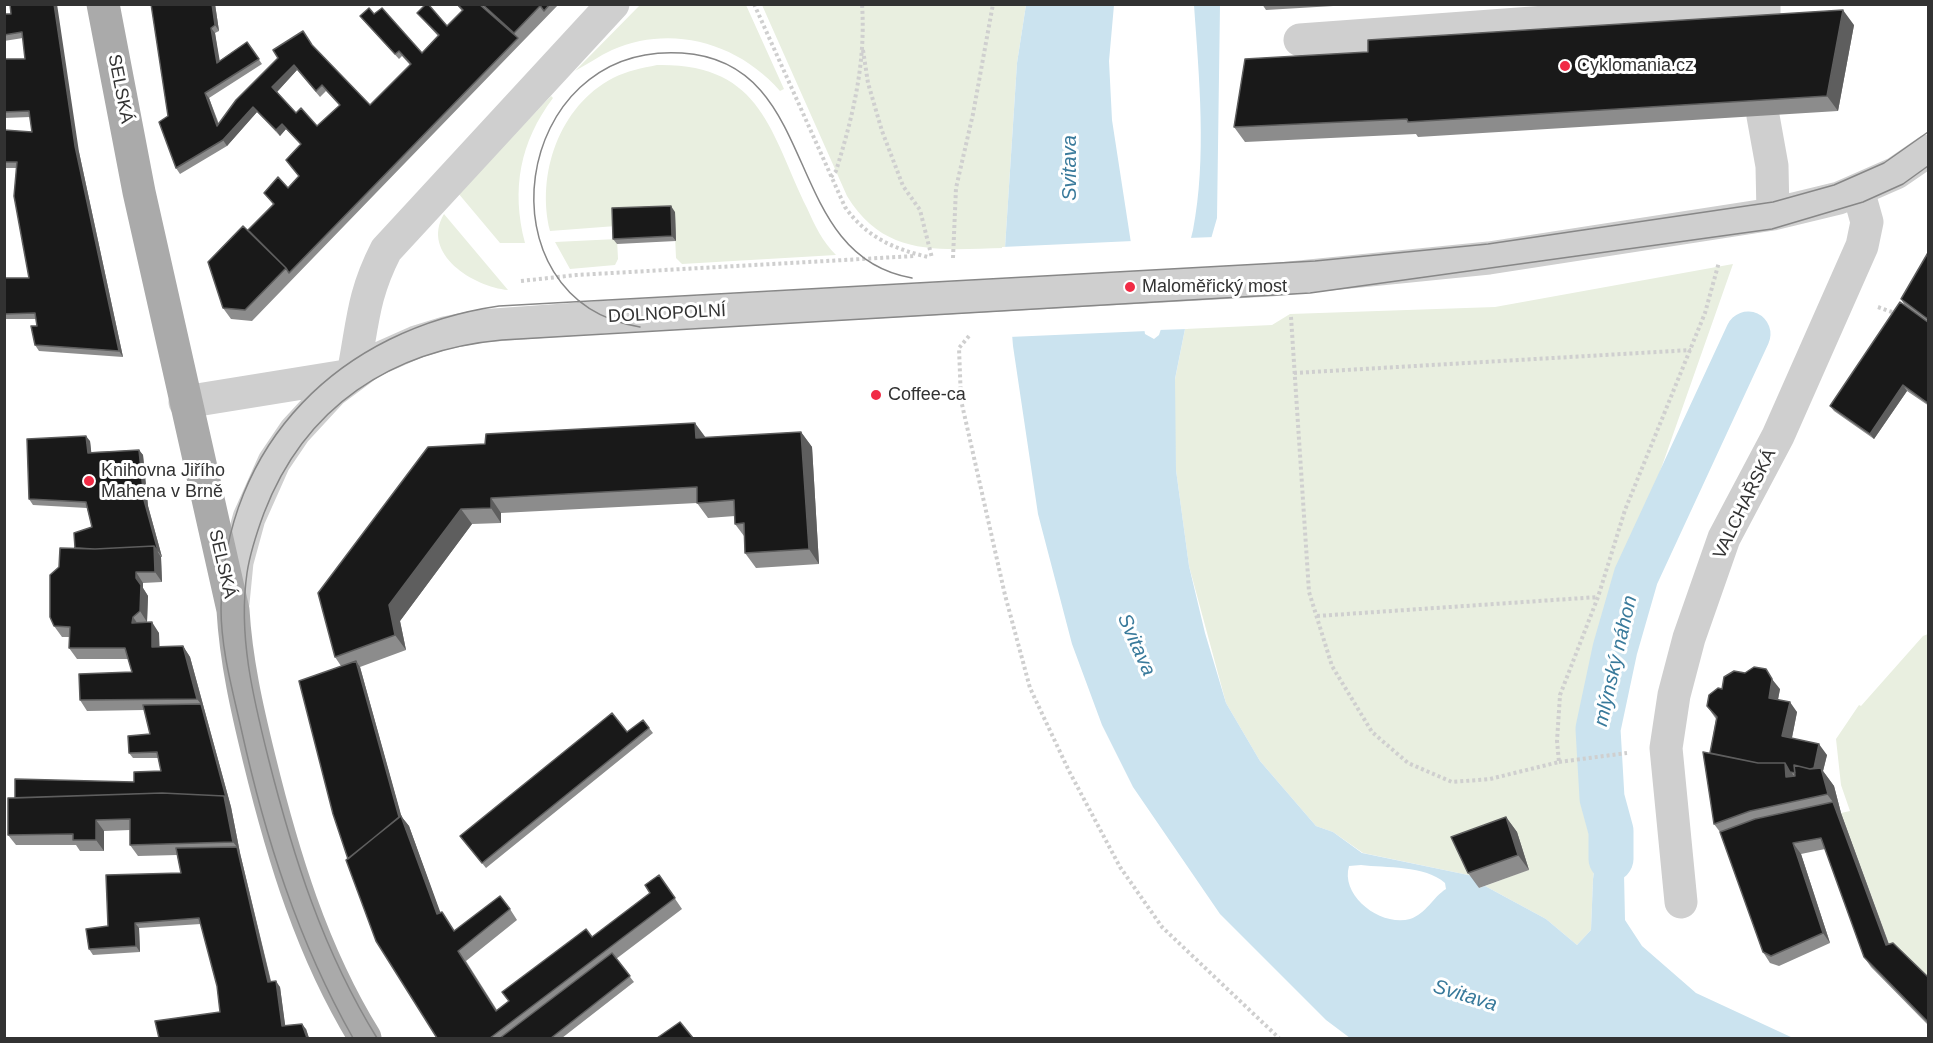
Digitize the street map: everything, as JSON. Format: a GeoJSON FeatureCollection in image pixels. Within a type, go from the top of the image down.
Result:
{"type":"FeatureCollection","features":[{"type":"Feature","properties":{"kind":"main road","name":"SELSKÁ"},"geometry":{"type":"LineString","coordinates":[[103,4],[185,402],[233,610],[240,678],[292,879],[319,950],[365,1038]]}},
{"type":"Feature","properties":{"kind":"street"},"geometry":{"type":"LineString","coordinates":[[353,374],[362,310],[371,279],[386,250],[614,4]]}},
{"type":"Feature","properties":{"kind":"street"},"geometry":{"type":"LineString","coordinates":[[1300,39],[1771,14]]}},
{"type":"Feature","properties":{"kind":"street"},"geometry":{"type":"LineString","coordinates":[[1763,116],[1772,166],[1773,214],[1839,198],[1896,173],[1929,151]]}},
{"type":"Feature","properties":{"kind":"street","name":"VALCHAŘSKÁ"},"geometry":{"type":"LineString","coordinates":[[1681,902],[1666,748],[1677,684],[1689,638],[1724,538],[1778,436],[1862,246],[1867,222],[1858,190]]}},
{"type":"Feature","properties":{"kind":"street","name":"DOLNOPOLNÍ"},"geometry":{"type":"LineString","coordinates":[[233,610],[242,540],[264,480],[274,462],[306,417],[353,374],[371,362],[416,342],[480,326],[1270,280],[1489,258],[1773,214]]}},
{"type":"Feature","properties":{"kind":"street","name":"DOLNOPOLNÍ"},"geometry":{"type":"LineString","coordinates":[[185,402],[353,374]]}},
{"type":"Feature","properties":{"kind":"path"},"geometry":{"type":"LineString","coordinates":[[754,4],[845,207],[862,228],[883,242],[932,258],[953,258],[952,231],[956,188],[973,114],[993,4]]}},
{"type":"Feature","properties":{"kind":"path"},"geometry":{"type":"LineString","coordinates":[[862,4],[863,50],[868,83],[882,131],[903,186],[920,210],[932,258]]}},
{"type":"Feature","properties":{"kind":"path"},"geometry":{"type":"LineString","coordinates":[[831,177],[836,171],[854,111],[863,50]]}},
{"type":"Feature","properties":{"kind":"path"},"geometry":{"type":"LineString","coordinates":[[521,281],[576,275],[922,256]]}},
{"type":"Feature","properties":{"kind":"path"},"geometry":{"type":"LineString","coordinates":[[1560,761],[1557,741],[1560,695],[1598,597],[1625,510],[1705,313],[1719,258],[1708,260]]}},
{"type":"Feature","properties":{"kind":"path"},"geometry":{"type":"LineString","coordinates":[[1840,294],[1892,312]]}},
{"type":"Feature","properties":{"kind":"path"},"geometry":{"type":"LineString","coordinates":[[1281,315],[1302,314]]}},
{"type":"Feature","properties":{"kind":"path"},"geometry":{"type":"LineString","coordinates":[[1290,315],[1309,592],[1332,666],[1372,732],[1408,763],[1452,782],[1490,779],[1560,761],[1628,753]]}},
{"type":"Feature","properties":{"kind":"path"},"geometry":{"type":"LineString","coordinates":[[971,333],[959,348],[961,400],[1005,595],[1030,688],[1068,771],[1120,867],[1162,927],[1279,1038]]}},
{"type":"Feature","properties":{"kind":"path"},"geometry":{"type":"LineString","coordinates":[[1294,373],[1691,350]]}},
{"type":"Feature","properties":{"kind":"path"},"geometry":{"type":"LineString","coordinates":[[1317,616],[1598,597]]}},
{"type":"Feature","properties":{"kind":"green space"},"geometry":{"type":"Polygon","coordinates":[[[640,5],[746,5],[784,89],[780,91],[763,74],[724,50],[680,39],[635,42],[612,50],[575,71],[640,5]]]}},
{"type":"Feature","properties":{"kind":"green space"},"geometry":{"type":"Polygon","coordinates":[[[762,5],[1026,5],[1017,63],[1005,248],[937,249],[917,246],[879,231],[862,216],[847,196],[762,5]]]}},
{"type":"Feature","properties":{"kind":"green space"},"geometry":{"type":"Polygon","coordinates":[[[657,65],[692,67],[720,76],[741,89],[758,107],[783,153],[816,227],[836,255],[682,264],[676,258],[674,212],[616,226],[550,231],[546,209],[546,187],[556,144],[566,124],[578,106],[594,90],[613,78],[657,65]]]}},
{"type":"Feature","properties":{"kind":"green space"},"geometry":{"type":"Polygon","coordinates":[[[551,96],[553,98],[533,132],[521,167],[519,204],[525,243],[500,243],[458,193],[551,96]]]}},
{"type":"Feature","properties":{"kind":"green space"},"geometry":{"type":"Polygon","coordinates":[[[444,214],[508,290],[480,282],[454,266],[445,255],[439,242],[438,229],[444,214]]]}},
{"type":"Feature","properties":{"kind":"green space"},"geometry":{"type":"Polygon","coordinates":[[[617,239],[618,259],[615,265],[570,269],[555,242],[617,239]]]}},
{"type":"Feature","properties":{"kind":"green space"},"geometry":{"type":"Polygon","coordinates":[[[1733,264],[1612,608],[1580,729],[1591,800],[1600,831],[1593,879],[1591,930],[1577,945],[1546,919],[1485,886],[1528,870],[1473,876],[1363,853],[1333,832],[1316,826],[1260,761],[1226,703],[1189,566],[1176,470],[1174,421],[1175,379],[1185,329],[1272,325],[1290,314],[1495,307],[1733,264]]]}},
{"type":"Feature","properties":{"kind":"green space"},"geometry":{"type":"Polygon","coordinates":[[[1928,634],[1928,984],[1894,958],[1841,813],[1850,811],[1841,785],[1836,739],[1859,705],[1861,706],[1923,636],[1928,634]]]}},
{"type":"Feature","properties":{"kind":"water","name":"Svitava"},"geometry":{"type":"Polygon","coordinates":[[[1026,5],[1114,5],[1109,61],[1112,120],[1145,334],[1154,339],[1159,335],[1186,256],[1197,203],[1201,118],[1194,5],[1220,5],[1217,218],[1185,329],[1175,379],[1176,470],[1189,566],[1205,633],[1226,703],[1260,761],[1316,826],[1333,832],[1362,853],[1473,876],[1479,888],[1485,886],[1546,919],[1577,945],[1591,930],[1593,879],[1600,831],[1591,800],[1613,797],[1623,827],[1625,920],[1642,946],[1696,993],[1793,1038],[1350,1038],[1326,1020],[1220,914],[1133,787],[1102,725],[1072,644],[1038,514],[1013,346],[1005,248],[1017,63],[1026,5]],[[1349,866],[1348,878],[1351,888],[1357,899],[1366,907],[1387,918],[1399,920],[1416,917],[1446,889],[1445,883],[1427,873],[1405,868],[1349,866]]]}},
{"type":"Feature","properties":{"kind":"pier"},"geometry":{"type":"Polygon","coordinates":[[[1215,237],[1188,329],[1158,330],[1187,238],[1215,237]]]}},
{"type":"Feature","properties":{"kind":"pier"},"geometry":{"type":"Polygon","coordinates":[[[1133,241],[1147,331],[1009,337],[1002,247],[1133,241]]]}},
{"type":"Feature","properties":{"kind":"building"},"geometry":{"type":"Polygon","coordinates":[[[10,4],[54,4],[75,146],[119,351],[35,345],[31,326],[37,326],[35,313],[4,314],[4,278],[29,278],[14,196],[17,162],[4,162],[4,130],[32,132],[29,111],[4,112],[4,59],[25,59],[22,32],[4,35],[4,14],[11,14],[10,4]]]}},
{"type":"Feature","properties":{"kind":"building"},"geometry":{"type":"Polygon","coordinates":[[[151,4],[212,4],[215,25],[211,28],[217,63],[247,42],[259,59],[205,93],[217,126],[236,100],[278,58],[273,50],[303,31],[312,45],[370,105],[411,64],[399,51],[395,54],[360,16],[369,8],[374,14],[382,8],[422,53],[439,35],[417,13],[426,4],[447,26],[463,10],[457,4],[479,4],[518,38],[289,273],[248,230],[274,204],[264,193],[278,177],[288,188],[299,176],[286,160],[301,144],[282,124],[276,130],[253,107],[223,140],[176,168],[159,122],[168,116],[151,4]],[[294,65],[272,87],[296,113],[301,108],[317,126],[340,105],[322,85],[316,91],[294,65]]]}},
{"type":"Feature","properties":{"kind":"building"},"geometry":{"type":"Polygon","coordinates":[[[482,4],[539,4],[540,6],[514,33],[482,4]]]}},
{"type":"Feature","properties":{"kind":"building"},"geometry":{"type":"Polygon","coordinates":[[[539,4],[550,4],[544,11],[539,4]]]}},
{"type":"Feature","properties":{"kind":"building"},"geometry":{"type":"Polygon","coordinates":[[[1843,10],[1827,96],[1408,122],[1407,119],[1234,127],[1245,59],[1368,52],[1368,40],[1843,10]]]}},
{"type":"Feature","properties":{"kind":"building"},"geometry":{"type":"Polygon","coordinates":[[[671,206],[672,236],[613,239],[612,208],[671,206]]]}},
{"type":"Feature","properties":{"kind":"building"},"geometry":{"type":"Polygon","coordinates":[[[243,226],[286,268],[245,310],[223,308],[208,262],[243,226]]]}},
{"type":"Feature","properties":{"kind":"building"},"geometry":{"type":"Polygon","coordinates":[[[1929,251],[1929,320],[1901,299],[1929,251]]]}},
{"type":"Feature","properties":{"kind":"building"},"geometry":{"type":"Polygon","coordinates":[[[1900,302],[1929,323],[1929,404],[1903,385],[1870,434],[1830,406],[1900,302]]]}},
{"type":"Feature","properties":{"kind":"building"},"geometry":{"type":"Polygon","coordinates":[[[695,423],[696,438],[801,432],[809,549],[745,553],[744,523],[735,524],[734,500],[697,503],[697,487],[491,498],[491,508],[461,509],[389,605],[395,635],[335,657],[318,593],[428,447],[485,444],[486,434],[695,423]]]}},
{"type":"Feature","properties":{"kind":"building","name":"Knihovna Jiřího Mahena v Brně"},"geometry":{"type":"Polygon","coordinates":[[[86,436],[88,453],[139,450],[144,500],[158,551],[154,546],[75,548],[74,533],[92,527],[86,502],[29,499],[27,439],[86,436]]]}},
{"type":"Feature","properties":{"kind":"building"},"geometry":{"type":"Polygon","coordinates":[[[154,546],[155,572],[136,572],[136,578],[141,585],[140,611],[133,617],[132,623],[152,622],[152,647],[183,646],[197,699],[80,700],[79,674],[132,672],[125,648],[69,648],[70,627],[54,626],[50,617],[50,575],[59,567],[60,548],[154,546]]]}},
{"type":"Feature","properties":{"kind":"building"},"geometry":{"type":"Polygon","coordinates":[[[356,661],[399,817],[348,859],[333,814],[299,681],[356,661]]]}},
{"type":"Feature","properties":{"kind":"building"},"geometry":{"type":"Polygon","coordinates":[[[1754,667],[1766,669],[1772,679],[1769,698],[1790,702],[1782,736],[1819,744],[1814,768],[1794,765],[1795,773],[1790,772],[1785,763],[1758,763],[1710,753],[1717,717],[1707,706],[1709,695],[1718,688],[1722,689],[1724,677],[1734,671],[1745,673],[1754,667]]]}},
{"type":"Feature","properties":{"kind":"building"},"geometry":{"type":"Polygon","coordinates":[[[201,704],[227,801],[224,796],[162,793],[15,798],[15,779],[134,782],[134,772],[161,771],[157,752],[129,753],[128,736],[150,734],[143,705],[201,704]]]}},
{"type":"Feature","properties":{"kind":"building"},"geometry":{"type":"Polygon","coordinates":[[[612,713],[627,732],[643,720],[649,728],[482,863],[460,836],[612,713]]]}},
{"type":"Feature","properties":{"kind":"building"},"geometry":{"type":"Polygon","coordinates":[[[1703,752],[1758,763],[1785,763],[1786,777],[1795,776],[1794,765],[1810,769],[1821,768],[1828,794],[1750,811],[1714,824],[1703,752]]]}},
{"type":"Feature","properties":{"kind":"building"},"geometry":{"type":"Polygon","coordinates":[[[162,793],[224,796],[233,842],[130,845],[130,819],[96,820],[96,840],[73,840],[73,834],[8,835],[8,798],[162,793]]]}},
{"type":"Feature","properties":{"kind":"building"},"geometry":{"type":"Polygon","coordinates":[[[1833,802],[1886,945],[1893,943],[1929,978],[1929,1023],[1864,957],[1821,838],[1793,843],[1823,933],[1771,956],[1763,952],[1720,832],[1755,819],[1833,802]]]}},
{"type":"Feature","properties":{"kind":"building"},"geometry":{"type":"Polygon","coordinates":[[[401,816],[437,914],[442,912],[454,931],[500,896],[510,909],[458,951],[496,1011],[509,1001],[502,992],[586,929],[592,937],[650,893],[645,885],[659,875],[675,898],[490,1038],[437,1038],[376,941],[346,860],[401,816]]]}},
{"type":"Feature","properties":{"kind":"building"},"geometry":{"type":"Polygon","coordinates":[[[1506,817],[1518,855],[1468,873],[1451,837],[1506,817]]]}},
{"type":"Feature","properties":{"kind":"building"},"geometry":{"type":"Polygon","coordinates":[[[237,847],[268,982],[276,981],[282,1026],[302,1024],[307,1038],[159,1038],[155,1021],[220,1012],[217,986],[199,918],[135,923],[136,946],[89,949],[86,929],[108,926],[106,875],[181,873],[176,848],[237,847]]]}},
{"type":"Feature","properties":{"kind":"building"},"geometry":{"type":"Polygon","coordinates":[[[612,953],[630,976],[551,1038],[500,1038],[612,953]]]}},
{"type":"Feature","properties":{"kind":"building"},"geometry":{"type":"Polygon","coordinates":[[[680,1022],[693,1038],[657,1038],[680,1022]]]}},
{"type":"Feature","properties":{"kind":"waterway","name":"mlýnský náhon"},"geometry":{"type":"LineString","coordinates":[[1611,859],[1611,831],[1602,798],[1598,729],[1615,649],[1636,576],[1748,334]]}},
{"type":"Feature","properties":{"kind":"tram line"},"geometry":{"type":"LineString","coordinates":[[640,327],[588,307],[554,272],[536,226],[535,176],[550,128],[580,88],[624,61],[682,53],[727,64],[759,89],[782,122],[818,199],[840,234],[870,262],[912,278]]}},
{"type":"Feature","properties":{"kind":"tram line"},"geometry":{"type":"LineString","coordinates":[[353,1038],[316,964],[285,888],[272,848],[250,769],[231,683],[225,653],[221,608],[227,548],[243,494],[269,446],[302,403],[342,368],[389,340],[442,319],[499,306],[1315,261],[1488,244],[1773,202],[1834,185],[1884,163],[1928,132]]}},
{"type":"Feature","properties":{"kind":"tram line"},"geometry":{"type":"LineString","coordinates":[[377,1038],[325,937],[299,866],[257,712],[248,666],[244,619],[248,565],[264,513],[281,475],[303,442],[328,414],[357,390],[389,371],[424,356],[462,346],[502,340],[1310,293],[1772,229],[1863,202],[1903,184],[1928,166]]}},
{"type":"Feature","properties":{"kind":"place","name":"Cyklomania.cz"},"geometry":{"type":"Point","coordinates":[1565,66]}},
{"type":"Feature","properties":{"kind":"place","name":"Maloměřický most"},"geometry":{"type":"Point","coordinates":[1130,287]}},
{"type":"Feature","properties":{"kind":"place","name":"Coffee-ca"},"geometry":{"type":"Point","coordinates":[876,395]}},
{"type":"Feature","properties":{"kind":"place","name":"Knihovna Jiřího Mahena v Brně"},"geometry":{"type":"Point","coordinates":[89,481]}}]}
